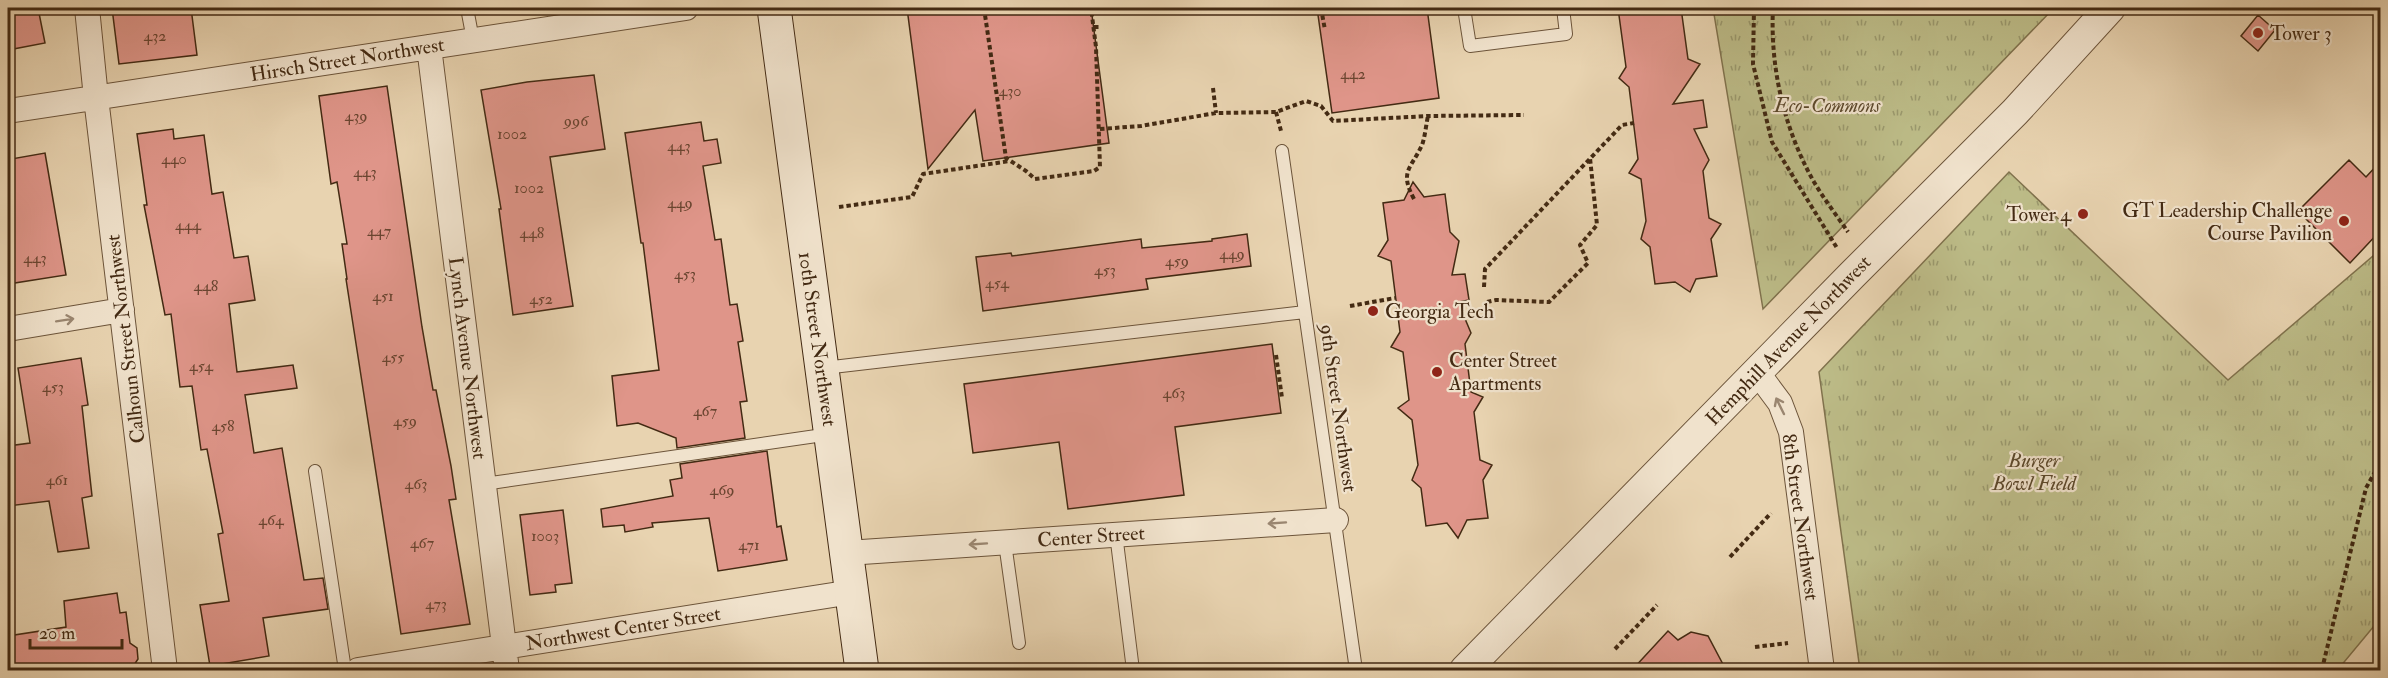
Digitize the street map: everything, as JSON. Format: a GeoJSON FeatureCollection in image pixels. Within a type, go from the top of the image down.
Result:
{"type":"FeatureCollection","features":[{"type":"Feature","properties":{"kind":"main road","name":"10th Street Northwest"},"geometry":{"type":"LineString","coordinates":[[774,8],[862,670]]}},
{"type":"Feature","properties":{"kind":"street","name":"Calhoun Street Northwest"},"geometry":{"type":"LineString","coordinates":[[87,8],[165,670]]}},
{"type":"Feature","properties":{"kind":"street","name":"Hirsch Street Northwest"},"geometry":{"type":"LineString","coordinates":[[8,111],[686,8]]}},
{"type":"Feature","properties":{"kind":"street","name":"Hemphill Avenue Northwest"},"geometry":{"type":"LineString","coordinates":[[1465,670],[2015,112],[2110,8]]}},
{"type":"Feature","properties":{"kind":"street","name":"Lynch Avenue Northwest"},"geometry":{"type":"LineString","coordinates":[[429,46],[507,670]]}},
{"type":"Feature","properties":{"kind":"street"},"geometry":{"type":"LineString","coordinates":[[8,329],[122,310]]}},
{"type":"Feature","properties":{"kind":"street","name":"8th Street Northwest"},"geometry":{"type":"LineString","coordinates":[[1757,372],[1780,403],[1791,432],[1822,670]]}},
{"type":"Feature","properties":{"kind":"street","name":"Center Street"},"geometry":{"type":"LineString","coordinates":[[847,553],[1336,520]]}},
{"type":"Feature","properties":{"kind":"street","name":"Northwest Center Street"},"geometry":{"type":"LineString","coordinates":[[358,670],[852,592]]}},
{"type":"Feature","properties":{"kind":"lane"},"geometry":{"type":"LineString","coordinates":[[467,8],[473,40]]}},
{"type":"Feature","properties":{"kind":"lane"},"geometry":{"type":"LineString","coordinates":[[1464,8],[1470,46],[1566,34],[1563,8]]}},
{"type":"Feature","properties":{"kind":"lane","name":"9th Street Northwest"},"geometry":{"type":"LineString","coordinates":[[1282,151],[1356,670]]}},
{"type":"Feature","properties":{"kind":"lane"},"geometry":{"type":"LineString","coordinates":[[822,368],[1305,312]]}},
{"type":"Feature","properties":{"kind":"lane"},"geometry":{"type":"LineString","coordinates":[[484,484],[831,434]]}},
{"type":"Feature","properties":{"kind":"lane"},"geometry":{"type":"LineString","coordinates":[[315,471],[345,670]]}},
{"type":"Feature","properties":{"kind":"lane"},"geometry":{"type":"LineString","coordinates":[[1116,534],[1133,670]]}},
{"type":"Feature","properties":{"kind":"lane"},"geometry":{"type":"LineString","coordinates":[[1005,543],[1019,643]]}},
{"type":"Feature","properties":{"kind":"path"},"geometry":{"type":"LineString","coordinates":[[984,8],[1006,158],[1035,180],[1094,171],[1100,167],[1098,145],[1100,129],[1091,8]]}},
{"type":"Feature","properties":{"kind":"path"},"geometry":{"type":"LineString","coordinates":[[1321,8],[1325,30]]}},
{"type":"Feature","properties":{"kind":"path"},"geometry":{"type":"LineString","coordinates":[[1754,8],[1753,64],[1772,142],[1852,275]]}},
{"type":"Feature","properties":{"kind":"path"},"geometry":{"type":"LineString","coordinates":[[1773,8],[1774,52],[1784,110],[1814,181],[1848,232]]}},
{"type":"Feature","properties":{"kind":"path"},"geometry":{"type":"LineString","coordinates":[[1094,27],[1100,27]]}},
{"type":"Feature","properties":{"kind":"path"},"geometry":{"type":"LineString","coordinates":[[1213,88],[1216,113]]}},
{"type":"Feature","properties":{"kind":"path"},"geometry":{"type":"LineString","coordinates":[[1100,129],[1141,126],[1216,113],[1276,112],[1306,101],[1321,106],[1333,121],[1428,116],[1524,115]]}},
{"type":"Feature","properties":{"kind":"path"},"geometry":{"type":"LineString","coordinates":[[1276,112],[1280,127]]}},
{"type":"Feature","properties":{"kind":"path"},"geometry":{"type":"LineString","coordinates":[[1414,199],[1407,186],[1407,169],[1422,145],[1428,116]]}},
{"type":"Feature","properties":{"kind":"path"},"geometry":{"type":"LineString","coordinates":[[1484,287],[1485,269],[1622,125],[1634,123]]}},
{"type":"Feature","properties":{"kind":"path"},"geometry":{"type":"LineString","coordinates":[[1487,302],[1496,300],[1549,302],[1588,263],[1580,245],[1598,225],[1590,158]]}},
{"type":"Feature","properties":{"kind":"path"},"geometry":{"type":"LineString","coordinates":[[839,207],[912,197],[922,174],[1011,161]]}},
{"type":"Feature","properties":{"kind":"path"},"geometry":{"type":"LineString","coordinates":[[1350,306],[1395,298]]}},
{"type":"Feature","properties":{"kind":"path"},"geometry":{"type":"LineString","coordinates":[[1276,355],[1282,398]]}},
{"type":"Feature","properties":{"kind":"path"},"geometry":{"type":"LineString","coordinates":[[2324,670],[2323,665],[2366,488],[2380,464]]}},
{"type":"Feature","properties":{"kind":"path"},"geometry":{"type":"LineString","coordinates":[[1730,556],[1771,513]]}},
{"type":"Feature","properties":{"kind":"path"},"geometry":{"type":"LineString","coordinates":[[1615,649],[1658,605]]}},
{"type":"Feature","properties":{"kind":"path"},"geometry":{"type":"LineString","coordinates":[[1755,646],[1788,643]]}},
{"type":"Feature","properties":{"kind":"green space","name":"Eco-Commons"},"geometry":{"type":"Polygon","coordinates":[[[1713,8],[2054,8],[1763,309],[1713,8]]]}},
{"type":"Feature","properties":{"kind":"green space","name":"Burger Bowl Field"},"geometry":{"type":"Polygon","coordinates":[[[2009,172],[2228,380],[2380,250],[2380,626],[2374,626],[2340,667],[2332,666],[2329,670],[1860,670],[1819,372],[2009,172]]]}},
{"type":"Feature","properties":{"kind":"building"},"geometry":{"type":"Polygon","coordinates":[[[8,8],[38,8],[45,43],[8,50],[8,8]]]}},
{"type":"Feature","properties":{"kind":"building"},"geometry":{"type":"Polygon","coordinates":[[[112,8],[191,8],[197,55],[119,64],[112,8]]]}},
{"type":"Feature","properties":{"kind":"building"},"geometry":{"type":"Polygon","coordinates":[[[907,8],[1091,8],[1109,143],[983,161],[975,110],[928,169],[907,8]]]}},
{"type":"Feature","properties":{"kind":"building"},"geometry":{"type":"Polygon","coordinates":[[[1317,8],[1427,8],[1439,98],[1332,113],[1317,8]]]}},
{"type":"Feature","properties":{"kind":"building"},"geometry":{"type":"Polygon","coordinates":[[[1618,8],[1681,8],[1688,59],[1700,64],[1673,104],[1703,100],[1707,127],[1694,129],[1709,160],[1703,171],[1709,218],[1721,224],[1711,239],[1717,276],[1696,279],[1690,292],[1675,282],[1655,284],[1650,247],[1641,239],[1646,221],[1641,179],[1629,173],[1638,159],[1629,87],[1619,78],[1626,67],[1618,8]]]}},
{"type":"Feature","properties":{"kind":"building","name":"Tower 3"},"geometry":{"type":"Polygon","coordinates":[[[2258,15],[2275,30],[2258,51],[2241,36],[2258,15]]]}},
{"type":"Feature","properties":{"kind":"building"},"geometry":{"type":"Polygon","coordinates":[[[594,75],[605,149],[550,157],[573,306],[513,315],[499,209],[501,209],[481,90],[527,82],[594,75]]]}},
{"type":"Feature","properties":{"kind":"building"},"geometry":{"type":"Polygon","coordinates":[[[387,86],[422,327],[433,390],[436,390],[451,466],[456,499],[449,500],[470,624],[401,634],[346,279],[342,244],[347,244],[337,182],[331,184],[319,96],[387,86]]]}},
{"type":"Feature","properties":{"kind":"building"},"geometry":{"type":"Polygon","coordinates":[[[701,122],[704,141],[717,139],[721,163],[703,166],[715,240],[721,239],[730,305],[737,304],[743,341],[738,342],[747,401],[740,402],[745,438],[677,448],[676,438],[638,423],[617,426],[612,376],[659,370],[643,243],[641,243],[625,133],[701,122]]]}},
{"type":"Feature","properties":{"kind":"building"},"geometry":{"type":"Polygon","coordinates":[[[173,129],[174,139],[204,135],[212,194],[223,192],[234,258],[248,256],[255,300],[229,304],[237,372],[293,365],[297,388],[245,395],[254,453],[282,448],[304,580],[323,578],[328,609],[263,618],[269,656],[210,666],[200,605],[229,601],[218,534],[223,533],[207,449],[201,450],[192,386],[180,387],[171,314],[165,315],[144,205],[147,205],[137,134],[173,129]]]}},
{"type":"Feature","properties":{"kind":"building"},"geometry":{"type":"Polygon","coordinates":[[[45,153],[66,275],[8,284],[8,178],[14,177],[11,159],[45,153]]]}},
{"type":"Feature","properties":{"kind":"building","name":"GT Leadership Challenge Course Pavilion"},"geometry":{"type":"Polygon","coordinates":[[[2349,160],[2366,177],[2380,162],[2380,231],[2350,263],[2298,211],[2349,160]]]}},
{"type":"Feature","properties":{"kind":"building","name":"Center Street Apartments"},"geometry":{"type":"Polygon","coordinates":[[[1413,182],[1424,197],[1445,194],[1450,232],[1459,241],[1452,275],[1465,274],[1469,300],[1458,302],[1471,333],[1465,344],[1471,392],[1483,397],[1474,412],[1480,460],[1492,465],[1483,480],[1488,518],[1467,520],[1458,538],[1447,523],[1426,526],[1421,488],[1412,480],[1418,465],[1412,420],[1398,408],[1409,400],[1403,352],[1391,347],[1400,332],[1391,261],[1378,256],[1388,240],[1383,203],[1404,200],[1413,182]]]}},
{"type":"Feature","properties":{"kind":"building"},"geometry":{"type":"Polygon","coordinates":[[[1247,234],[1251,266],[1146,279],[1148,289],[983,311],[976,257],[1011,253],[1012,256],[1141,239],[1142,248],[1212,241],[1212,239],[1247,234]]]}},
{"type":"Feature","properties":{"kind":"building"},"geometry":{"type":"Polygon","coordinates":[[[1272,344],[1281,413],[1175,427],[1184,495],[1068,509],[1059,442],[973,453],[964,384],[1272,344]]]}},
{"type":"Feature","properties":{"kind":"building"},"geometry":{"type":"Polygon","coordinates":[[[81,358],[88,405],[82,406],[92,496],[82,498],[89,548],[58,552],[49,501],[8,506],[8,446],[30,443],[18,368],[81,358]]]}},
{"type":"Feature","properties":{"kind":"building"},"geometry":{"type":"Polygon","coordinates":[[[767,451],[777,527],[781,526],[787,560],[718,571],[709,518],[652,523],[653,527],[625,532],[624,525],[603,527],[601,509],[673,496],[670,480],[682,478],[680,464],[767,451]]]}},
{"type":"Feature","properties":{"kind":"building"},"geometry":{"type":"Polygon","coordinates":[[[563,510],[572,583],[555,585],[556,592],[530,595],[520,515],[563,510]]]}},
{"type":"Feature","properties":{"kind":"building"},"geometry":{"type":"Polygon","coordinates":[[[117,593],[120,613],[126,612],[130,643],[137,648],[138,659],[132,668],[118,669],[108,664],[70,670],[8,670],[8,636],[66,627],[64,601],[117,593]]]}},
{"type":"Feature","properties":{"kind":"building"},"geometry":{"type":"Polygon","coordinates":[[[1668,631],[1678,640],[1691,632],[1708,636],[1726,670],[1632,670],[1668,631]]]}},
{"type":"Feature","properties":{"kind":"place","name":"Tower 3"},"geometry":{"type":"Point","coordinates":[2258,33]}},
{"type":"Feature","properties":{"kind":"place","name":"Tower 4"},"geometry":{"type":"Point","coordinates":[2083,214]}},
{"type":"Feature","properties":{"kind":"place","name":"GT Leadership Challenge Course Pavilion"},"geometry":{"type":"Point","coordinates":[2344,221]}},
{"type":"Feature","properties":{"kind":"place","name":"Georgia Tech"},"geometry":{"type":"Point","coordinates":[1373,311]}},
{"type":"Feature","properties":{"kind":"place","name":"Center Street Apartments"},"geometry":{"type":"Point","coordinates":[1437,372]}}]}
